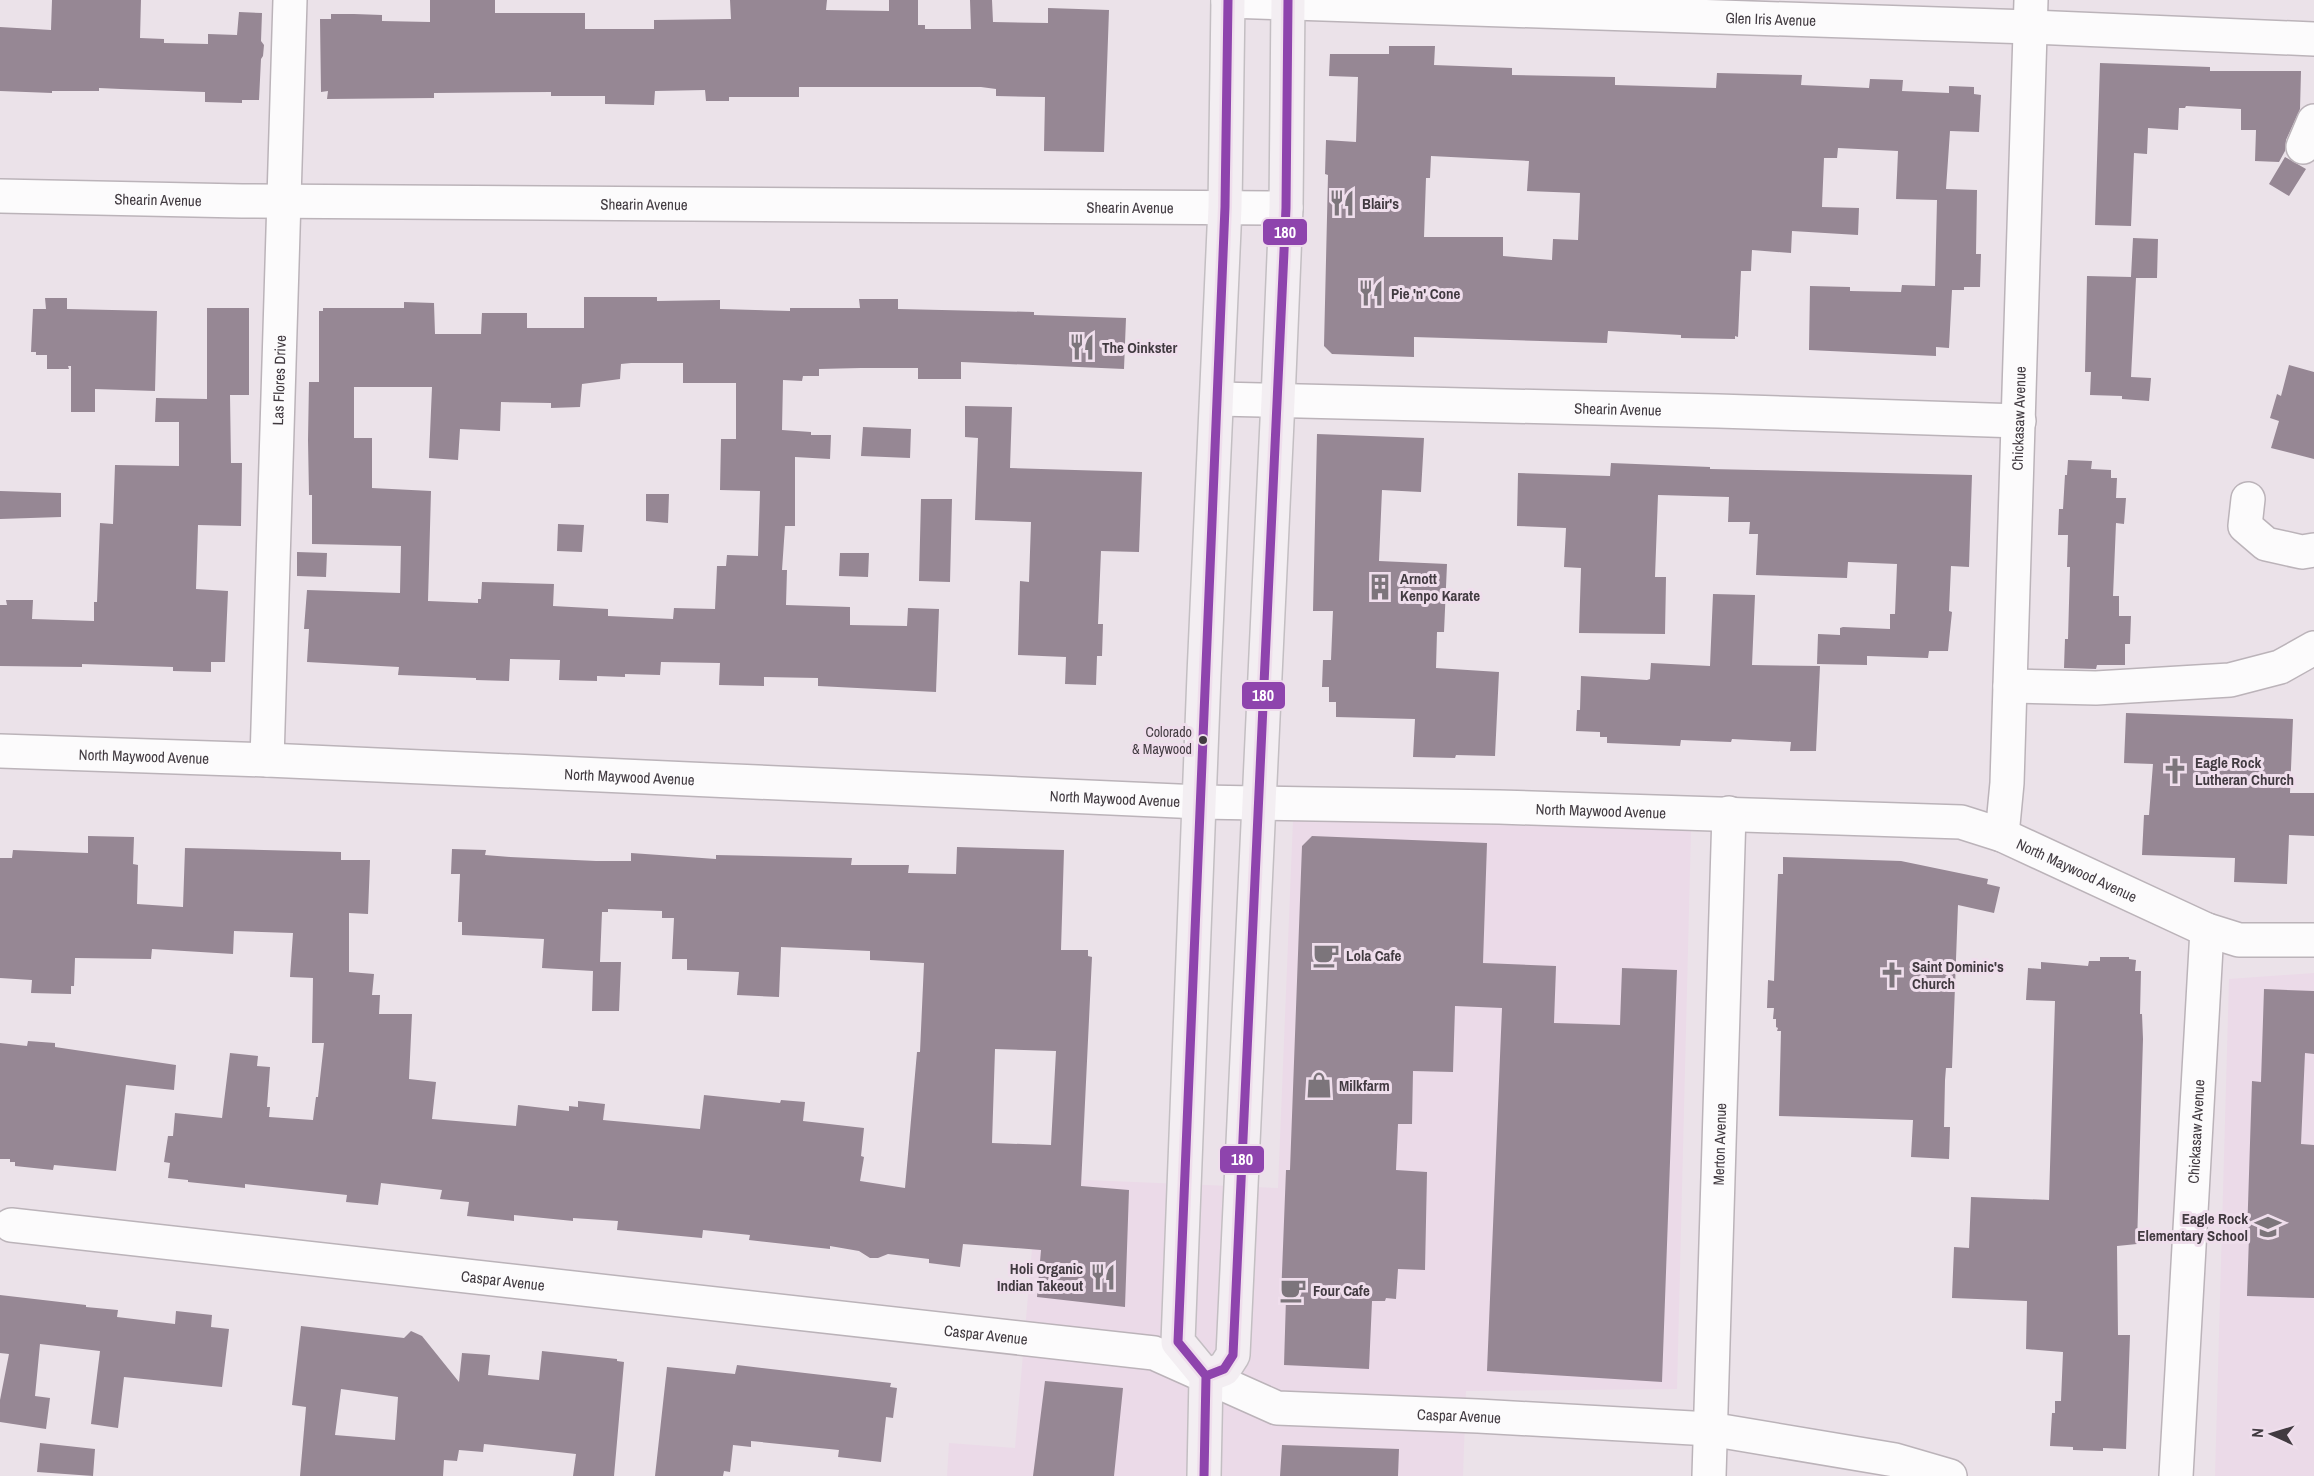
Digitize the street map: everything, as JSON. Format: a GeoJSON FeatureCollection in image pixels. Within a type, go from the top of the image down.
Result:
{"type":"FeatureCollection","features":[{"type":"Feature","properties":{"kind":"main road"},"geometry":{"type":"LineString","coordinates":[[1204,1476],[1206,1376],[1178,1342],[1218,399],[1225,207],[1228,1]]}},
{"type":"Feature","properties":{"kind":"main road"},"geometry":{"type":"LineString","coordinates":[[1206,1376],[1224,1369],[1233,1355],[1286,208],[1288,2]]}},
{"type":"Feature","properties":{"kind":"street","name":"Las Flores Drive"},"geometry":{"type":"LineString","coordinates":[[267,760],[290,0]]}},
{"type":"Feature","properties":{"kind":"street","name":"Glen Iris Avenue"},"geometry":{"type":"LineString","coordinates":[[1228,1],[2031,14],[2314,39]]}},
{"type":"Feature","properties":{"kind":"street","name":"Chickasaw Avenue"},"geometry":{"type":"LineString","coordinates":[[2002,835],[2007,783],[2031,14]]}},
{"type":"Feature","properties":{"kind":"street","name":"Shearin Avenue"},"geometry":{"type":"LineString","coordinates":[[0,196],[284,201],[1286,208]]}},
{"type":"Feature","properties":{"kind":"street","name":"Shearin Avenue"},"geometry":{"type":"LineString","coordinates":[[1218,399],[2019,421]]}},
{"type":"Feature","properties":{"kind":"street"},"geometry":{"type":"LineString","coordinates":[[2248,499],[2245,526],[2266,544],[2302,552],[2314,550]]}},
{"type":"Feature","properties":{"kind":"street"},"geometry":{"type":"LineString","coordinates":[[2010,686],[2096,688],[2229,680],[2280,667],[2314,648]]}},
{"type":"Feature","properties":{"kind":"street","name":"North Maywood Avenue"},"geometry":{"type":"LineString","coordinates":[[0,751],[267,760],[1200,802],[1729,813],[1961,822],[2002,835],[2207,930],[2239,940],[2314,940]]}},
{"type":"Feature","properties":{"kind":"street","name":"Merton Avenue"},"geometry":{"type":"LineString","coordinates":[[1709,1476],[1729,813]]}},
{"type":"Feature","properties":{"kind":"street","name":"Chickasaw Avenue"},"geometry":{"type":"LineString","coordinates":[[2176,1476],[2207,930]]}},
{"type":"Feature","properties":{"kind":"street","name":"Caspar Avenue"},"geometry":{"type":"LineString","coordinates":[[11,1225],[1154,1353],[1277,1408],[1710,1429],[1895,1460],[1950,1476]]}},
{"type":"Feature","properties":{"kind":"shaded area"},"geometry":{"type":"Polygon","coordinates":[[[1293,820],[1691,830],[1677,1389],[1466,1391],[1463,1476],[947,1476],[949,1443],[1015,1448],[1038,1178],[1278,1188],[1293,820]]]}},
{"type":"Feature","properties":{"kind":"shaded area","name":"Eagle Rock Elementary School"},"geometry":{"type":"Polygon","coordinates":[[[2314,973],[2314,1476],[2215,1476],[2229,979],[2314,973]]]}},
{"type":"Feature","properties":{"kind":"building"},"geometry":{"type":"Polygon","coordinates":[[[52,0],[141,0],[140,38],[164,39],[164,43],[208,44],[208,34],[237,35],[239,12],[262,13],[261,41],[264,45],[259,100],[242,100],[242,103],[205,102],[205,92],[99,88],[99,91],[52,91],[52,93],[0,91],[0,27],[51,30],[52,0]]]}},
{"type":"Feature","properties":{"kind":"building"},"geometry":{"type":"Polygon","coordinates":[[[430,0],[495,0],[495,13],[585,13],[585,29],[654,29],[654,20],[731,19],[730,0],[827,0],[826,10],[889,11],[889,0],[918,0],[918,25],[925,25],[925,29],[971,29],[970,0],[992,0],[993,22],[1048,23],[1048,8],[1109,10],[1104,152],[1044,151],[1045,97],[996,96],[996,89],[981,87],[799,87],[799,97],[729,97],[729,101],[706,101],[705,90],[655,91],[654,105],[605,104],[605,96],[551,96],[551,92],[434,93],[434,98],[327,99],[328,91],[321,92],[320,19],[331,19],[331,14],[354,14],[382,15],[382,21],[430,22],[430,0]]]}},
{"type":"Feature","properties":{"kind":"building"},"geometry":{"type":"Polygon","coordinates":[[[1389,46],[1435,46],[1434,65],[1512,68],[1512,75],[1615,77],[1615,85],[1716,88],[1717,73],[1802,75],[1801,85],[1869,88],[1870,79],[1903,80],[1902,91],[1949,93],[1949,86],[1974,87],[1974,94],[1981,95],[1979,132],[1950,131],[1946,189],[1977,190],[1976,254],[1981,254],[1980,287],[1952,290],[1949,348],[1936,347],[1936,356],[1809,350],[1810,286],[1850,287],[1850,291],[1901,292],[1902,285],[1935,286],[1937,200],[1896,199],[1898,151],[1838,148],[1837,158],[1824,158],[1822,207],[1859,208],[1858,235],[1792,231],[1791,253],[1752,250],[1751,271],[1741,271],[1738,337],[1735,336],[1735,339],[1681,338],[1681,335],[1608,331],[1607,343],[1414,337],[1414,357],[1332,354],[1324,346],[1328,175],[1325,174],[1326,140],[1356,142],[1358,77],[1329,76],[1330,54],[1389,54],[1389,46]],[[1431,156],[1430,178],[1426,178],[1424,237],[1503,237],[1503,256],[1552,260],[1553,239],[1578,240],[1580,193],[1527,191],[1529,161],[1431,156]]]}},
{"type":"Feature","properties":{"kind":"building"},"geometry":{"type":"Polygon","coordinates":[[[2100,63],[2210,67],[2210,71],[2301,71],[2300,109],[2279,162],[2255,161],[2256,130],[2241,130],[2241,109],[2186,106],[2179,108],[2178,130],[2148,128],[2147,154],[2134,153],[2131,226],[2095,225],[2100,63]]]}},
{"type":"Feature","properties":{"kind":"building"},"geometry":{"type":"Polygon","coordinates":[[[2285,157],[2306,169],[2289,196],[2269,184],[2285,157]]]}},
{"type":"Feature","properties":{"kind":"building"},"geometry":{"type":"Polygon","coordinates":[[[2133,238],[2158,239],[2157,278],[2136,278],[2131,377],[2151,378],[2149,401],[2122,399],[2122,396],[2090,395],[2091,372],[2085,372],[2087,276],[2131,277],[2133,238]]]}},
{"type":"Feature","properties":{"kind":"building"},"geometry":{"type":"Polygon","coordinates":[[[584,297],[657,297],[657,301],[720,300],[720,309],[790,311],[790,308],[860,308],[859,299],[898,299],[898,309],[1034,312],[1034,315],[1126,318],[1124,369],[961,362],[961,379],[918,379],[918,368],[861,368],[819,369],[819,376],[803,376],[802,381],[783,380],[782,430],[811,432],[811,435],[831,435],[830,459],[795,457],[795,526],[785,526],[782,570],[787,570],[786,605],[850,607],[850,625],[907,626],[908,608],[939,609],[936,692],[818,686],[818,678],[764,677],[764,686],[719,685],[720,663],[661,662],[660,675],[597,676],[597,681],[559,680],[560,660],[510,659],[509,681],[398,675],[399,667],[307,662],[309,629],[304,629],[307,590],[400,593],[401,546],[312,544],[312,495],[309,495],[309,382],[319,382],[319,311],[323,311],[323,308],[404,308],[404,302],[434,303],[435,334],[481,334],[482,313],[527,313],[527,328],[584,328],[584,297]],[[683,363],[621,364],[620,379],[582,384],[580,407],[551,408],[551,403],[501,402],[500,431],[460,429],[458,460],[429,458],[432,387],[354,387],[354,438],[372,438],[372,488],[431,491],[428,601],[478,603],[478,599],[481,599],[482,582],[554,584],[553,606],[608,609],[608,616],[673,619],[674,608],[715,609],[717,566],[726,566],[727,555],[758,556],[760,491],[720,490],[721,439],[736,439],[736,383],[683,383],[683,363]]]}},
{"type":"Feature","properties":{"kind":"building"},"geometry":{"type":"Polygon","coordinates":[[[45,298],[67,298],[67,309],[157,311],[155,391],[95,389],[95,412],[71,412],[71,366],[68,366],[69,369],[47,369],[47,355],[36,355],[36,352],[31,352],[33,309],[46,309],[45,298]]]}},
{"type":"Feature","properties":{"kind":"building"},"geometry":{"type":"Polygon","coordinates":[[[207,308],[249,308],[249,395],[230,395],[231,463],[242,463],[241,526],[198,525],[196,589],[228,591],[225,662],[211,662],[211,672],[173,671],[173,667],[82,664],[82,667],[0,666],[0,605],[7,605],[6,600],[33,600],[32,619],[94,621],[94,602],[97,602],[100,523],[113,524],[115,465],[179,466],[179,422],[155,422],[156,398],[207,399],[207,308]]]}},
{"type":"Feature","properties":{"kind":"building"},"geometry":{"type":"Polygon","coordinates":[[[2289,365],[2314,372],[2314,459],[2271,448],[2279,421],[2270,418],[2277,394],[2281,396],[2289,365]]]}},
{"type":"Feature","properties":{"kind":"building"},"geometry":{"type":"Polygon","coordinates":[[[965,406],[1012,407],[1010,468],[1142,472],[1139,552],[1101,551],[1098,624],[1103,624],[1102,656],[1097,656],[1096,685],[1065,684],[1066,657],[1018,655],[1020,581],[1029,582],[1031,522],[975,520],[978,438],[965,437],[965,406]]]}},
{"type":"Feature","properties":{"kind":"building"},"geometry":{"type":"Polygon","coordinates":[[[863,427],[911,429],[910,458],[861,456],[863,427]]]}},
{"type":"Feature","properties":{"kind":"building"},"geometry":{"type":"Polygon","coordinates":[[[1317,434],[1424,438],[1421,492],[1382,490],[1379,561],[1447,564],[1444,632],[1437,632],[1436,668],[1499,672],[1495,756],[1413,757],[1415,719],[1336,717],[1336,702],[1329,702],[1329,687],[1322,687],[1323,660],[1331,660],[1333,611],[1313,611],[1317,434]]]}},
{"type":"Feature","properties":{"kind":"building"},"geometry":{"type":"Polygon","coordinates":[[[2068,460],[2092,461],[2091,469],[2111,470],[2111,478],[2117,478],[2116,498],[2126,498],[2124,524],[2116,523],[2113,596],[2119,596],[2119,616],[2131,616],[2130,644],[2125,644],[2125,665],[2097,665],[2096,669],[2064,668],[2065,639],[2068,639],[2070,567],[2067,567],[2068,535],[2058,535],[2059,509],[2063,509],[2068,460]]]}},
{"type":"Feature","properties":{"kind":"building"},"geometry":{"type":"Polygon","coordinates":[[[1611,463],[1710,467],[1710,469],[1972,475],[1969,567],[1951,566],[1949,611],[1952,612],[1948,651],[1929,651],[1928,658],[1867,656],[1867,665],[1817,664],[1818,634],[1840,635],[1840,628],[1843,627],[1890,629],[1890,614],[1895,614],[1897,564],[1848,562],[1847,578],[1756,575],[1758,534],[1749,534],[1750,522],[1728,522],[1729,497],[1658,495],[1655,577],[1666,577],[1665,634],[1579,633],[1581,568],[1564,567],[1566,528],[1517,526],[1518,473],[1610,476],[1611,463]]]}},
{"type":"Feature","properties":{"kind":"building"},"geometry":{"type":"Polygon","coordinates":[[[0,491],[61,493],[61,517],[0,519],[0,491]]]}},
{"type":"Feature","properties":{"kind":"building"},"geometry":{"type":"Polygon","coordinates":[[[646,494],[669,494],[668,523],[646,521],[646,494]]]}},
{"type":"Feature","properties":{"kind":"building"},"geometry":{"type":"Polygon","coordinates":[[[921,499],[952,499],[950,582],[919,581],[921,499]]]}},
{"type":"Feature","properties":{"kind":"building"},"geometry":{"type":"Polygon","coordinates":[[[558,524],[584,525],[582,552],[557,551],[558,524]]]}},
{"type":"Feature","properties":{"kind":"building"},"geometry":{"type":"Polygon","coordinates":[[[297,552],[327,553],[326,577],[297,576],[297,552]]]}},
{"type":"Feature","properties":{"kind":"building"},"geometry":{"type":"Polygon","coordinates":[[[840,553],[869,553],[868,577],[839,576],[840,553]]]}},
{"type":"Feature","properties":{"kind":"building"},"geometry":{"type":"Polygon","coordinates":[[[1713,594],[1755,595],[1752,665],[1820,666],[1816,751],[1790,751],[1791,742],[1732,739],[1731,742],[1681,740],[1680,746],[1607,743],[1607,737],[1600,737],[1600,732],[1576,731],[1577,710],[1580,710],[1581,676],[1647,680],[1650,679],[1651,663],[1710,666],[1713,594]]]}},
{"type":"Feature","properties":{"kind":"building"},"geometry":{"type":"Polygon","coordinates":[[[2126,713],[2293,719],[2290,793],[2314,793],[2314,836],[2289,835],[2287,884],[2234,882],[2235,858],[2142,855],[2144,815],[2149,815],[2153,764],[2124,763],[2126,713]]]}},
{"type":"Feature","properties":{"kind":"building"},"geometry":{"type":"Polygon","coordinates":[[[88,836],[134,837],[133,864],[138,865],[137,904],[183,907],[185,848],[341,852],[341,860],[370,860],[368,914],[349,913],[349,972],[374,974],[372,995],[380,995],[379,1014],[412,1014],[409,1079],[436,1082],[432,1119],[516,1126],[518,1105],[569,1111],[569,1106],[578,1107],[578,1101],[605,1104],[603,1120],[700,1129],[704,1095],[780,1103],[781,1100],[805,1102],[803,1121],[864,1128],[861,1156],[864,1157],[860,1181],[905,1188],[917,1052],[920,1052],[924,963],[870,960],[870,951],[781,947],[779,997],[737,995],[739,972],[687,970],[687,959],[672,959],[674,918],[662,918],[662,911],[608,909],[608,912],[602,912],[600,962],[621,962],[619,1011],[592,1011],[593,971],[542,968],[544,939],[462,935],[462,922],[458,922],[460,874],[451,874],[452,849],[486,850],[485,855],[596,861],[631,861],[631,853],[716,859],[716,855],[852,858],[851,865],[909,865],[908,873],[956,874],[957,847],[1064,850],[1061,950],[1088,950],[1088,956],[1092,957],[1081,1186],[1129,1190],[1125,1307],[1037,1297],[1041,1250],[963,1244],[960,1267],[929,1263],[929,1259],[888,1254],[870,1258],[859,1251],[830,1246],[830,1249],[749,1240],[750,1235],[703,1230],[702,1238],[617,1230],[618,1221],[573,1218],[573,1221],[514,1215],[514,1221],[467,1216],[469,1202],[440,1199],[442,1190],[381,1183],[378,1205],[346,1202],[347,1195],[245,1184],[245,1188],[168,1178],[170,1163],[164,1162],[168,1136],[173,1136],[175,1113],[222,1118],[230,1053],[258,1056],[257,1066],[270,1067],[267,1107],[270,1107],[269,1117],[313,1120],[324,1043],[312,1043],[313,978],[290,977],[293,933],[234,931],[233,954],[152,949],[151,959],[75,958],[74,986],[71,986],[71,994],[31,993],[32,980],[0,978],[0,858],[12,858],[13,850],[88,853],[88,836]],[[995,1049],[992,1143],[1051,1145],[1056,1051],[995,1049]]]}},
{"type":"Feature","properties":{"kind":"building"},"geometry":{"type":"Polygon","coordinates":[[[1312,836],[1487,843],[1483,963],[1556,966],[1554,1023],[1620,1025],[1622,968],[1677,970],[1662,1382],[1487,1371],[1502,1008],[1455,1006],[1453,1072],[1413,1071],[1412,1124],[1398,1124],[1396,1170],[1427,1172],[1425,1270],[1398,1269],[1396,1299],[1386,1298],[1385,1301],[1372,1301],[1369,1369],[1284,1365],[1286,1298],[1281,1298],[1286,1170],[1290,1170],[1302,846],[1312,836]]]}},
{"type":"Feature","properties":{"kind":"building"},"geometry":{"type":"Polygon","coordinates":[[[1783,857],[1901,861],[1988,879],[1987,884],[2000,887],[1994,913],[1958,905],[1952,1068],[1946,1068],[1945,1080],[1944,1127],[1950,1127],[1949,1159],[1911,1157],[1913,1120],[1779,1116],[1781,1031],[1777,1031],[1776,1019],[1773,1019],[1774,1008],[1767,1008],[1768,980],[1774,981],[1778,874],[1783,874],[1783,857]]]}},
{"type":"Feature","properties":{"kind":"building"},"geometry":{"type":"Polygon","coordinates":[[[2100,957],[2129,957],[2129,959],[2136,960],[2135,971],[2141,971],[2140,1014],[2142,1014],[2143,1039],[2137,1244],[2117,1246],[2118,1335],[2130,1335],[2126,1449],[2103,1448],[2103,1451],[2073,1450],[2073,1447],[2050,1446],[2052,1413],[2055,1413],[2055,1401],[2061,1401],[2063,1352],[2026,1349],[2027,1301],[1952,1298],[1954,1247],[1969,1248],[1971,1197],[2049,1200],[2055,1001],[2026,1000],[2028,968],[2041,969],[2041,962],[2088,966],[2089,961],[2100,961],[2100,957]]]}},
{"type":"Feature","properties":{"kind":"building"},"geometry":{"type":"Polygon","coordinates":[[[2264,989],[2314,991],[2314,1054],[2305,1053],[2301,1144],[2314,1145],[2314,1298],[2247,1296],[2252,1081],[2261,1082],[2264,989]]]}},
{"type":"Feature","properties":{"kind":"building"},"geometry":{"type":"Polygon","coordinates":[[[28,1041],[55,1043],[55,1047],[176,1065],[174,1090],[126,1085],[116,1171],[54,1165],[53,1170],[15,1166],[15,1162],[10,1162],[10,1159],[0,1159],[0,1043],[27,1046],[28,1041]]]}},
{"type":"Feature","properties":{"kind":"building"},"geometry":{"type":"Polygon","coordinates":[[[0,1295],[118,1310],[117,1317],[175,1324],[176,1311],[212,1315],[211,1327],[229,1329],[222,1387],[124,1377],[118,1428],[91,1424],[100,1351],[40,1344],[35,1396],[50,1398],[46,1429],[0,1422],[0,1400],[9,1354],[0,1353],[0,1295]]]}},
{"type":"Feature","properties":{"kind":"building"},"geometry":{"type":"Polygon","coordinates":[[[301,1326],[404,1338],[411,1331],[422,1336],[459,1382],[462,1353],[490,1355],[488,1375],[539,1380],[542,1351],[617,1359],[617,1361],[624,1362],[614,1476],[573,1476],[576,1454],[484,1444],[483,1452],[459,1450],[457,1461],[444,1460],[443,1476],[300,1476],[306,1407],[292,1405],[301,1326]],[[341,1389],[335,1435],[395,1440],[398,1397],[341,1389]]]}},
{"type":"Feature","properties":{"kind":"building"},"geometry":{"type":"Polygon","coordinates":[[[737,1365],[891,1383],[890,1387],[897,1388],[893,1418],[886,1417],[881,1462],[838,1457],[839,1450],[751,1441],[751,1447],[733,1445],[730,1472],[724,1471],[723,1476],[655,1476],[667,1367],[735,1374],[737,1365]]]}},
{"type":"Feature","properties":{"kind":"building"},"geometry":{"type":"Polygon","coordinates":[[[1045,1381],[1123,1388],[1114,1476],[1033,1476],[1045,1381]]]}},
{"type":"Feature","properties":{"kind":"building"},"geometry":{"type":"Polygon","coordinates":[[[40,1443],[95,1449],[93,1476],[37,1472],[40,1443]]]}},
{"type":"Feature","properties":{"kind":"building"},"geometry":{"type":"Polygon","coordinates":[[[1282,1445],[1399,1449],[1398,1476],[1280,1476],[1282,1445]]]}},
{"type":"Feature","properties":{"kind":"transit line","name":"180"},"geometry":{"type":"LineString","coordinates":[[1204,1476],[1206,1376],[1178,1342],[1225,207],[1228,0]]}},
{"type":"Feature","properties":{"kind":"transit line","name":"180"},"geometry":{"type":"LineString","coordinates":[[1206,1376],[1224,1369],[1233,1355],[1286,208],[1288,0]]}},
{"type":"Feature","properties":{"kind":"place","name":"Blair's"},"geometry":{"type":"Point","coordinates":[1342,203]}},
{"type":"Feature","properties":{"kind":"place","name":"Pie 'n' Cone"},"geometry":{"type":"Point","coordinates":[1371,293]}},
{"type":"Feature","properties":{"kind":"place","name":"The Oinkster"},"geometry":{"type":"Point","coordinates":[1082,347]}},
{"type":"Feature","properties":{"kind":"place","name":"Arnott Kenpo Karate"},"geometry":{"type":"Point","coordinates":[1380,587]}},
{"type":"Feature","properties":{"kind":"place","name":"Colorado & Maywood"},"geometry":{"type":"Point","coordinates":[1203,740]}},
{"type":"Feature","properties":{"kind":"place","name":"Eagle Rock Lutheran Church"},"geometry":{"type":"Point","coordinates":[2175,771]}},
{"type":"Feature","properties":{"kind":"place","name":"Lola Cafe"},"geometry":{"type":"Point","coordinates":[1326,955]}},
{"type":"Feature","properties":{"kind":"place","name":"Saint Dominic's Church"},"geometry":{"type":"Point","coordinates":[1892,975]}},
{"type":"Feature","properties":{"kind":"place","name":"Milkfarm"},"geometry":{"type":"Point","coordinates":[1319,1085]}},
{"type":"Feature","properties":{"kind":"place","name":"Eagle Rock Elementary School"},"geometry":{"type":"Point","coordinates":[2268,1227]}},
{"type":"Feature","properties":{"kind":"place","name":"Holi Organic Indian Takeout"},"geometry":{"type":"Point","coordinates":[1103,1277]}},
{"type":"Feature","properties":{"kind":"place","name":"Four Cafe"},"geometry":{"type":"Point","coordinates":[1293,1290]}}]}
